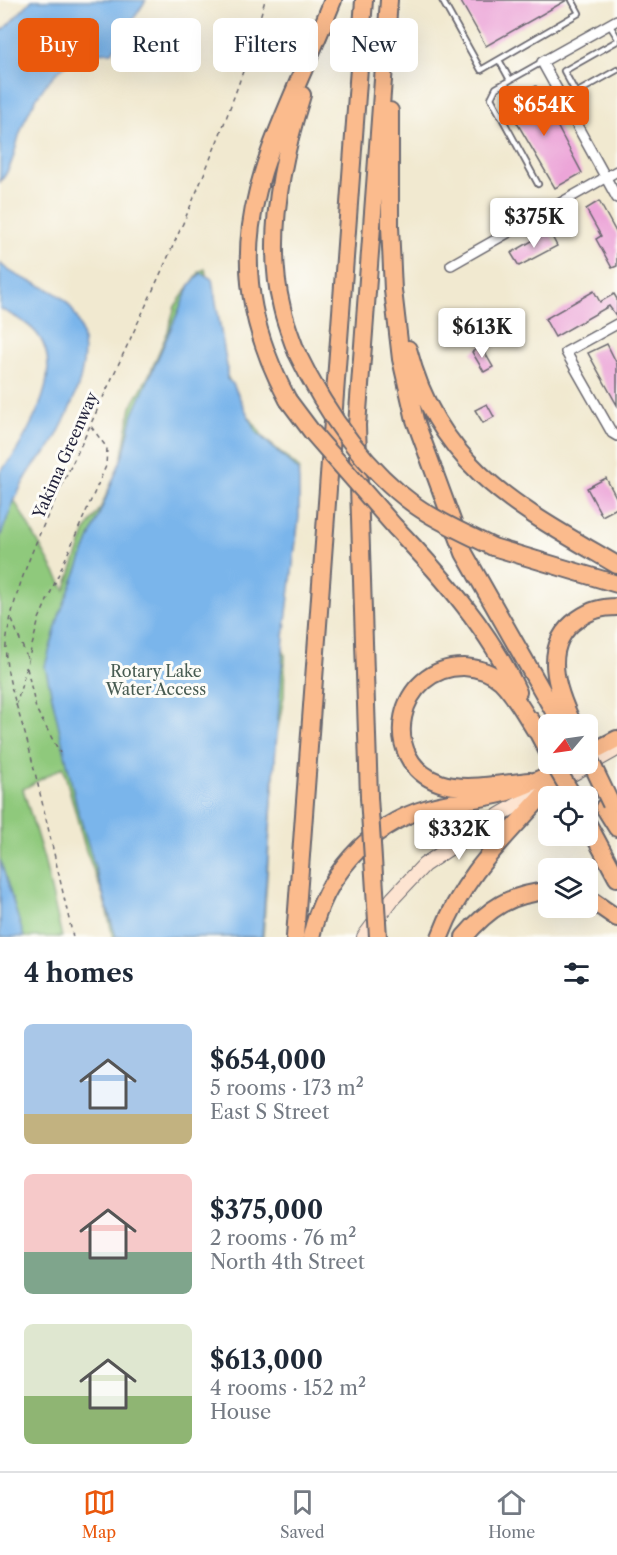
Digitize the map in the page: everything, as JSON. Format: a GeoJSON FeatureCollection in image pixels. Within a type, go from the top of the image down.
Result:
{"type":"FeatureCollection","features":[{"type":"Feature","properties":{"kind":"highway"},"geometry":{"type":"LineString","coordinates":[[333,0],[292,127],[279,189],[276,251],[281,307],[296,351],[321,399],[347,439],[384,479],[415,505],[444,523],[493,547],[617,584]]}},
{"type":"Feature","properties":{"kind":"highway"},"geometry":{"type":"LineString","coordinates":[[333,0],[259,178],[248,236],[248,274],[255,314],[266,354],[288,400],[312,432],[395,527],[431,564],[484,634],[511,677],[535,730]]}},
{"type":"Feature","properties":{"kind":"highway"},"geometry":{"type":"LineString","coordinates":[[295,937],[364,0]]}},
{"type":"Feature","properties":{"kind":"highway"},"geometry":{"type":"LineString","coordinates":[[388,2],[393,290],[401,359],[415,420],[464,553],[561,714]]}},
{"type":"Feature","properties":{"kind":"highway"},"geometry":{"type":"LineString","coordinates":[[378,937],[369,796],[357,425],[388,2]]}},
{"type":"Feature","properties":{"kind":"highway"},"geometry":{"type":"LineString","coordinates":[[393,290],[410,357],[432,411],[456,448],[483,479],[516,506],[617,565]]}},
{"type":"Feature","properties":{"kind":"highway"},"geometry":{"type":"LineString","coordinates":[[564,714],[556,679],[555,655],[559,643],[574,622],[584,615],[605,607],[617,608]]}},
{"type":"Feature","properties":{"kind":"highway"},"geometry":{"type":"LineString","coordinates":[[531,781],[455,786],[430,778],[411,760],[405,748],[402,718],[409,698],[423,681],[442,669],[469,667],[480,669],[501,681],[538,735]]}},
{"type":"Feature","properties":{"kind":"highway"},"geometry":{"type":"LineString","coordinates":[[598,751],[614,745]]}},
{"type":"Feature","properties":{"kind":"highway"},"geometry":{"type":"LineString","coordinates":[[311,937],[318,912],[329,889],[360,847],[380,830],[404,816],[429,807],[508,792],[547,774]]}},
{"type":"Feature","properties":{"kind":"highway"},"geometry":{"type":"LineString","coordinates":[[588,774],[611,809]]}},
{"type":"Feature","properties":{"kind":"highway"},"geometry":{"type":"LineString","coordinates":[[596,774],[617,828]]}},
{"type":"Feature","properties":{"kind":"highway"},"geometry":{"type":"LineString","coordinates":[[440,937],[466,882],[494,846],[538,800]]}},
{"type":"Feature","properties":{"kind":"highway"},"geometry":{"type":"LineString","coordinates":[[598,843],[617,878]]}},
{"type":"Feature","properties":{"kind":"highway"},"geometry":{"type":"LineString","coordinates":[[464,937],[483,915],[508,900],[538,892]]}},
{"type":"Feature","properties":{"kind":"highway"},"geometry":{"type":"LineString","coordinates":[[598,905],[617,918]]}},
{"type":"Feature","properties":{"kind":"main road"},"geometry":{"type":"LineString","coordinates":[[551,786],[614,745]]}},
{"type":"Feature","properties":{"kind":"main road"},"geometry":{"type":"LineString","coordinates":[[364,937],[393,898],[424,865],[501,814],[538,793]]}},
{"type":"Feature","properties":{"kind":"street"},"geometry":{"type":"LineString","coordinates":[[613,22],[542,62],[617,198]]}},
{"type":"Feature","properties":{"kind":"street"},"geometry":{"type":"LineString","coordinates":[[451,266],[617,171]]}},
{"type":"Feature","properties":{"kind":"street"},"geometry":{"type":"LineString","coordinates":[[617,324],[566,352],[612,433],[617,436]]}},
{"type":"Feature","properties":{"kind":"lane"},"geometry":{"type":"LineString","coordinates":[[442,0],[480,70],[579,13],[572,0]]}},
{"type":"Feature","properties":{"kind":"lane"},"geometry":{"type":"LineString","coordinates":[[613,22],[617,39],[564,71],[576,93],[617,70]]}},
{"type":"Feature","properties":{"kind":"lane"},"geometry":{"type":"LineString","coordinates":[[499,60],[510,80]]}},
{"type":"Feature","properties":{"kind":"lane"},"geometry":{"type":"LineString","coordinates":[[537,184],[491,98],[496,88],[542,62]]}},
{"type":"Feature","properties":{"kind":"path","name":"Yakima Greenway"},"geometry":{"type":"LineString","coordinates":[[73,937],[29,748],[15,706],[6,646],[18,593],[41,533],[202,178],[256,35],[265,0]]}},
{"type":"Feature","properties":{"kind":"path"},"geometry":{"type":"LineString","coordinates":[[15,706],[50,593],[106,466],[107,448],[90,425]]}},
{"type":"Feature","properties":{"kind":"path"},"geometry":{"type":"LineString","coordinates":[[12,619],[28,661]]}},
{"type":"Feature","properties":{"kind":"path"},"geometry":{"type":"LineString","coordinates":[[27,666],[36,709],[60,753]]}},
{"type":"Feature","properties":{"kind":"green space","name":"Rotary Lake Water Access"},"geometry":{"type":"Polygon","coordinates":[[[205,269],[226,374],[245,411],[264,438],[299,468],[282,646],[285,655],[284,696],[276,740],[263,937],[113,937],[103,895],[86,851],[63,767],[23,789],[44,859],[62,937],[22,937],[0,860],[0,475],[65,590],[86,530],[100,509],[121,462],[131,407],[149,375],[168,331],[175,306],[200,271],[205,269]]]}},
{"type":"Feature","properties":{"kind":"water"},"geometry":{"type":"Polygon","coordinates":[[[32,0],[146,0],[134,18],[111,18],[111,52],[99,53],[99,18],[18,18],[18,72],[58,72],[45,86],[29,111],[10,166],[0,182],[0,33],[32,0]]]}},
{"type":"Feature","properties":{"kind":"water"},"geometry":{"type":"Polygon","coordinates":[[[0,263],[8,270],[65,300],[80,325],[83,360],[69,412],[53,443],[34,465],[22,484],[0,538],[0,473],[11,460],[37,412],[47,380],[48,364],[45,349],[38,335],[20,320],[0,309],[0,263]]]}},
{"type":"Feature","properties":{"kind":"water","name":"Rotary Lake Water Access"},"geometry":{"type":"Polygon","coordinates":[[[201,273],[212,279],[227,366],[227,379],[233,384],[256,432],[298,470],[299,517],[284,637],[262,937],[116,937],[77,807],[45,666],[59,616],[124,452],[133,415],[190,285],[201,273]]]}},
{"type":"Feature","properties":{"kind":"water"},"geometry":{"type":"Polygon","coordinates":[[[0,859],[24,937],[0,937],[0,859]]]}},
{"type":"Feature","properties":{"kind":"building"},"geometry":{"type":"Polygon","coordinates":[[[460,0],[567,0],[486,46],[460,0]]]}},
{"type":"Feature","properties":{"kind":"building"},"geometry":{"type":"Polygon","coordinates":[[[536,86],[582,173],[555,188],[506,104],[536,86]]]}},
{"type":"Feature","properties":{"kind":"building"},"geometry":{"type":"Polygon","coordinates":[[[599,201],[617,234],[617,266],[612,268],[596,239],[601,236],[586,209],[599,201]]]}},
{"type":"Feature","properties":{"kind":"building"},"geometry":{"type":"Polygon","coordinates":[[[549,231],[557,246],[519,266],[511,253],[549,231]]]}},
{"type":"Feature","properties":{"kind":"building"},"geometry":{"type":"Polygon","coordinates":[[[594,291],[600,302],[614,294],[617,299],[617,317],[609,306],[555,337],[545,319],[594,291]]]}},
{"type":"Feature","properties":{"kind":"building"},"geometry":{"type":"Polygon","coordinates":[[[607,344],[617,364],[617,405],[588,353],[607,344]]]}},
{"type":"Feature","properties":{"kind":"building"},"geometry":{"type":"Polygon","coordinates":[[[481,346],[493,367],[484,372],[472,352],[481,346]]]}},
{"type":"Feature","properties":{"kind":"building"},"geometry":{"type":"Polygon","coordinates":[[[487,404],[494,417],[483,423],[475,410],[487,404]]]}},
{"type":"Feature","properties":{"kind":"building"},"geometry":{"type":"Polygon","coordinates":[[[606,478],[617,499],[617,508],[602,516],[587,488],[606,478]]]}}]}
